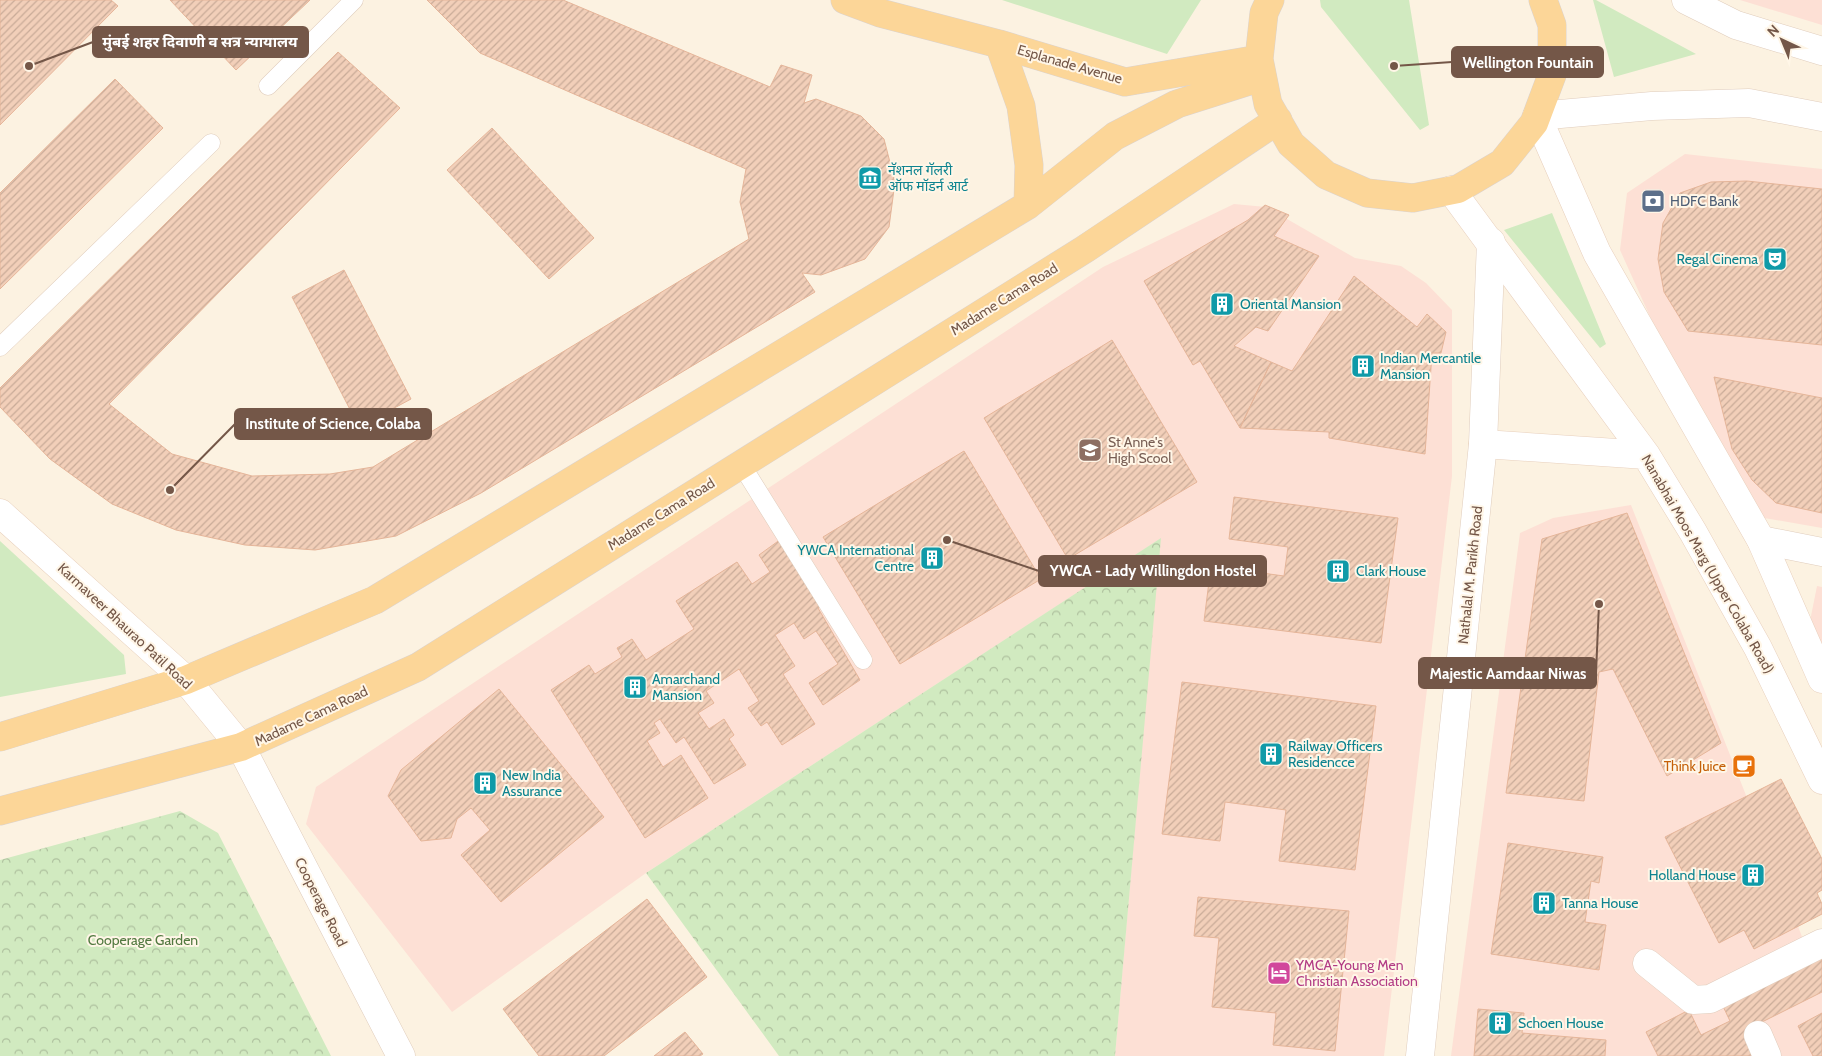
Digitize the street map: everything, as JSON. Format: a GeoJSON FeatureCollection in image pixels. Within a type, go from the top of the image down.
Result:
{"type":"FeatureCollection","features":[{"type":"Feature","properties":{"kind":"main road","name":"Esplanade Avenue"},"geometry":{"type":"LineString","coordinates":[[845,0],[880,13],[999,44],[1125,82],[1261,68]]}},
{"type":"Feature","properties":{"kind":"main road"},"geometry":{"type":"LineString","coordinates":[[1270,0],[1264,13],[1261,68],[1268,104],[1292,144],[1326,174],[1367,194],[1413,198],[1458,188],[1502,163],[1534,123],[1552,75],[1552,25],[1543,0]]}},
{"type":"Feature","properties":{"kind":"main road"},"geometry":{"type":"LineString","coordinates":[[999,44],[1021,106],[1029,165],[1028,205]]}},
{"type":"Feature","properties":{"kind":"main road"},"geometry":{"type":"LineString","coordinates":[[0,737],[186,680],[375,600],[1028,205],[1115,136],[1177,104],[1261,68]]}},
{"type":"Feature","properties":{"kind":"main road","name":"Madame Cama Road"},"geometry":{"type":"LineString","coordinates":[[0,811],[242,747],[418,666],[1084,248],[1278,120]]}},
{"type":"Feature","properties":{"kind":"street"},"geometry":{"type":"LineString","coordinates":[[1686,0],[1736,25],[1822,51]]}},
{"type":"Feature","properties":{"kind":"street"},"geometry":{"type":"LineString","coordinates":[[1822,118],[1749,103],[1652,106],[1537,116],[1597,253],[1761,540],[1822,679]]}},
{"type":"Feature","properties":{"kind":"street","name":"Nanabhai Moos Marg (Upper Colaba Road)"},"geometry":{"type":"LineString","coordinates":[[1451,190],[1646,455],[1693,532],[1758,648],[1822,780]]}},
{"type":"Feature","properties":{"kind":"street","name":"Nathalal M. Parikh Road"},"geometry":{"type":"LineString","coordinates":[[1420,1056],[1483,444],[1491,242]]}},
{"type":"Feature","properties":{"kind":"street"},"geometry":{"type":"LineString","coordinates":[[1483,444],[1646,455]]}},
{"type":"Feature","properties":{"kind":"street","name":"Karmaveer Bhaurao Patil Road"},"geometry":{"type":"LineString","coordinates":[[0,513],[186,680],[242,747]]}},
{"type":"Feature","properties":{"kind":"street"},"geometry":{"type":"LineString","coordinates":[[1761,540],[1822,552]]}},
{"type":"Feature","properties":{"kind":"street","name":"Cooperage Road"},"geometry":{"type":"LineString","coordinates":[[242,747],[401,1056]]}},
{"type":"Feature","properties":{"kind":"street"},"geometry":{"type":"LineString","coordinates":[[1647,962],[1693,1000],[1710,999],[1822,943]]}},
{"type":"Feature","properties":{"kind":"lane"},"geometry":{"type":"LineString","coordinates":[[268,86],[354,0]]}},
{"type":"Feature","properties":{"kind":"lane"},"geometry":{"type":"LineString","coordinates":[[0,347],[211,143]]}},
{"type":"Feature","properties":{"kind":"lane"},"geometry":{"type":"LineString","coordinates":[[741,464],[863,660]]}},
{"type":"Feature","properties":{"kind":"shaded area"},"geometry":{"type":"Polygon","coordinates":[[[1740,0],[1822,0],[1822,25],[1740,0]]]}},
{"type":"Feature","properties":{"kind":"shaded area"},"geometry":{"type":"Polygon","coordinates":[[[1685,154],[1822,169],[1822,528],[1753,516],[1725,483],[1620,250],[1627,193],[1685,154]]]}},
{"type":"Feature","properties":{"kind":"shaded area"},"geometry":{"type":"Polygon","coordinates":[[[1234,204],[1266,207],[1355,258],[1401,266],[1426,283],[1452,310],[1452,476],[1384,1056],[1115,1056],[1160,539],[646,873],[452,1012],[306,824],[316,787],[1103,267],[1234,204]]]}},
{"type":"Feature","properties":{"kind":"shaded area"},"geometry":{"type":"Polygon","coordinates":[[[1631,505],[1822,987],[1822,1056],[1451,1056],[1520,533],[1553,518],[1631,505]]]}},
{"type":"Feature","properties":{"kind":"shaded area"},"geometry":{"type":"Polygon","coordinates":[[[1817,586],[1822,587],[1822,646],[1810,621],[1817,586]]]}},
{"type":"Feature","properties":{"kind":"green space"},"geometry":{"type":"Polygon","coordinates":[[[1002,0],[1201,0],[1167,54],[1002,0]]]}},
{"type":"Feature","properties":{"kind":"green space"},"geometry":{"type":"Polygon","coordinates":[[[1320,0],[1409,0],[1429,125],[1420,130],[1321,7],[1320,0]]]}},
{"type":"Feature","properties":{"kind":"green space"},"geometry":{"type":"Polygon","coordinates":[[[1593,0],[1596,0],[1696,54],[1614,77],[1593,0]]]}},
{"type":"Feature","properties":{"kind":"green space"},"geometry":{"type":"Polygon","coordinates":[[[1552,213],[1606,344],[1600,348],[1504,230],[1552,213]]]}},
{"type":"Feature","properties":{"kind":"green space"},"geometry":{"type":"Polygon","coordinates":[[[1161,538],[1115,1056],[779,1056],[646,873],[1161,538]]]}},
{"type":"Feature","properties":{"kind":"green space"},"geometry":{"type":"Polygon","coordinates":[[[0,541],[124,655],[126,674],[0,697],[0,541]]]}},
{"type":"Feature","properties":{"kind":"green space","name":"Cooperage Garden"},"geometry":{"type":"Polygon","coordinates":[[[180,811],[218,833],[331,1056],[0,1056],[0,860],[180,811]]]}},
{"type":"Feature","properties":{"kind":"building"},"geometry":{"type":"Polygon","coordinates":[[[0,0],[111,0],[118,6],[0,125],[0,0]]]}},
{"type":"Feature","properties":{"kind":"building"},"geometry":{"type":"Polygon","coordinates":[[[170,0],[310,0],[236,70],[170,0]]]}},
{"type":"Feature","properties":{"kind":"building"},"geometry":{"type":"Polygon","coordinates":[[[427,0],[563,0],[770,87],[781,65],[812,75],[804,103],[816,99],[861,116],[884,139],[895,182],[889,227],[865,259],[821,275],[802,273],[815,292],[481,493],[396,536],[315,550],[245,545],[176,530],[112,504],[50,459],[0,407],[0,388],[338,52],[400,108],[109,404],[172,454],[252,476],[330,474],[373,467],[749,239],[740,202],[746,169],[480,53],[427,0]]]}},
{"type":"Feature","properties":{"kind":"building"},"geometry":{"type":"Polygon","coordinates":[[[115,79],[163,128],[0,289],[0,193],[115,79]]]}},
{"type":"Feature","properties":{"kind":"building"},"geometry":{"type":"Polygon","coordinates":[[[492,128],[594,238],[549,279],[447,170],[492,128]]]}},
{"type":"Feature","properties":{"kind":"building","name":"Regal Cinema"},"geometry":{"type":"Polygon","coordinates":[[[1747,181],[1822,189],[1822,345],[1688,331],[1664,292],[1658,259],[1663,223],[1680,193],[1711,182],[1747,181]]]}},
{"type":"Feature","properties":{"kind":"building","name":"Oriental Mansion"},"geometry":{"type":"Polygon","coordinates":[[[1265,205],[1289,215],[1274,236],[1319,256],[1268,331],[1256,327],[1234,346],[1271,362],[1240,428],[1200,361],[1193,365],[1144,281],[1248,220],[1265,205]]]}},
{"type":"Feature","properties":{"kind":"building"},"geometry":{"type":"Polygon","coordinates":[[[344,270],[411,399],[359,427],[292,297],[344,270]]]}},
{"type":"Feature","properties":{"kind":"building","name":"Indian Mercantile Mansion"},"geometry":{"type":"Polygon","coordinates":[[[1354,276],[1417,327],[1427,314],[1446,332],[1441,353],[1432,353],[1425,454],[1329,438],[1329,432],[1240,428],[1271,362],[1292,371],[1354,276]]]}},
{"type":"Feature","properties":{"kind":"building","name":"St Anne's High Scool"},"geometry":{"type":"Polygon","coordinates":[[[1112,340],[1197,482],[1068,559],[984,418],[1112,340]]]}},
{"type":"Feature","properties":{"kind":"building"},"geometry":{"type":"Polygon","coordinates":[[[1714,377],[1822,398],[1822,513],[1776,503],[1752,480],[1732,449],[1714,377]]]}},
{"type":"Feature","properties":{"kind":"building","name":"YWCA International Centre"},"geometry":{"type":"Polygon","coordinates":[[[964,451],[1041,579],[900,664],[823,537],[964,451]]]}},
{"type":"Feature","properties":{"kind":"building","name":"Clark House"},"geometry":{"type":"Polygon","coordinates":[[[1234,497],[1398,518],[1381,643],[1204,621],[1211,566],[1284,576],[1288,547],[1229,539],[1234,497]]]}},
{"type":"Feature","properties":{"kind":"building"},"geometry":{"type":"Polygon","coordinates":[[[1627,513],[1721,743],[1667,776],[1613,669],[1599,672],[1584,801],[1506,793],[1542,539],[1627,513]]]}},
{"type":"Feature","properties":{"kind":"building","name":"Amarchand Mansion"},"geometry":{"type":"Polygon","coordinates":[[[781,539],[825,603],[818,608],[860,680],[823,705],[809,683],[838,664],[816,631],[804,639],[794,623],[775,635],[795,666],[783,674],[815,724],[782,745],[767,722],[761,726],[748,708],[759,701],[739,669],[706,691],[714,703],[698,713],[709,729],[724,719],[734,735],[729,739],[746,765],[714,784],[684,737],[676,743],[660,719],[654,723],[660,733],[647,741],[663,767],[681,755],[708,798],[645,838],[551,690],[589,665],[595,674],[622,657],[617,648],[632,639],[646,660],[694,629],[676,601],[737,562],[752,584],[770,572],[759,555],[781,539]]]}},
{"type":"Feature","properties":{"kind":"building","name":"Railway Officers Residencce"},"geometry":{"type":"Polygon","coordinates":[[[1182,682],[1376,706],[1355,870],[1279,861],[1286,810],[1225,802],[1220,841],[1162,834],[1182,682]]]}},
{"type":"Feature","properties":{"kind":"building","name":"New India Assurance"},"geometry":{"type":"Polygon","coordinates":[[[499,689],[604,817],[501,902],[461,855],[490,830],[471,808],[457,819],[451,838],[421,841],[388,796],[401,770],[499,689]]]}},
{"type":"Feature","properties":{"kind":"building","name":"Holland House"},"geometry":{"type":"Polygon","coordinates":[[[1781,779],[1822,859],[1822,890],[1817,893],[1822,904],[1822,914],[1754,949],[1744,930],[1719,943],[1665,837],[1781,779]]]}},
{"type":"Feature","properties":{"kind":"building","name":"Tanna House"},"geometry":{"type":"Polygon","coordinates":[[[1508,843],[1603,857],[1599,883],[1591,881],[1585,922],[1606,925],[1599,970],[1491,954],[1508,843]]]}},
{"type":"Feature","properties":{"kind":"building","name":"YMCA-Young Men Christian Association"},"geometry":{"type":"Polygon","coordinates":[[[1198,897],[1349,911],[1335,1051],[1273,1045],[1276,1013],[1212,1007],[1219,938],[1194,936],[1198,897]]]}},
{"type":"Feature","properties":{"kind":"building"},"geometry":{"type":"Polygon","coordinates":[[[647,899],[707,977],[604,1056],[539,1056],[503,1009],[647,899]]]}},
{"type":"Feature","properties":{"kind":"building"},"geometry":{"type":"Polygon","coordinates":[[[1822,952],[1822,992],[1748,1029],[1761,1056],[1658,1056],[1646,1032],[1689,1010],[1701,1035],[1730,1021],[1721,1002],[1822,952]]]}},
{"type":"Feature","properties":{"kind":"building","name":"Schoen House"},"geometry":{"type":"Polygon","coordinates":[[[1478,1009],[1524,1013],[1522,1033],[1606,1040],[1605,1056],[1474,1056],[1478,1009]]]}},
{"type":"Feature","properties":{"kind":"building"},"geometry":{"type":"Polygon","coordinates":[[[1822,1013],[1822,1056],[1813,1056],[1798,1026],[1822,1013]]]}},
{"type":"Feature","properties":{"kind":"building"},"geometry":{"type":"Polygon","coordinates":[[[685,1032],[703,1054],[700,1056],[654,1056],[685,1032]]]}},
{"type":"Feature","properties":{"kind":"place","name":"मुंबई शहर दिवाणी व सत्र न्यायालय"},"geometry":{"type":"Point","coordinates":[29,66]}},
{"type":"Feature","properties":{"kind":"place","name":"Wellington Fountain"},"geometry":{"type":"Point","coordinates":[1394,66]}},
{"type":"Feature","properties":{"kind":"place","name":"नॅशनल गॅलरी ऑफ मॉडर्न आर्ट"},"geometry":{"type":"Point","coordinates":[870,178]}},
{"type":"Feature","properties":{"kind":"place","name":"HDFC Bank"},"geometry":{"type":"Point","coordinates":[1653,201]}},
{"type":"Feature","properties":{"kind":"place","name":"Regal Cinema"},"geometry":{"type":"Point","coordinates":[1775,259]}},
{"type":"Feature","properties":{"kind":"place","name":"Oriental Mansion"},"geometry":{"type":"Point","coordinates":[1222,304]}},
{"type":"Feature","properties":{"kind":"place","name":"Indian Mercantile Mansion"},"geometry":{"type":"Point","coordinates":[1363,366]}},
{"type":"Feature","properties":{"kind":"place","name":"St Anne's High Scool"},"geometry":{"type":"Point","coordinates":[1090,450]}},
{"type":"Feature","properties":{"kind":"place","name":"Institute of Science, Colaba"},"geometry":{"type":"Point","coordinates":[170,490]}},
{"type":"Feature","properties":{"kind":"place","name":"YWCA - Lady Willingdon Hostel"},"geometry":{"type":"Point","coordinates":[947,540]}},
{"type":"Feature","properties":{"kind":"place","name":"YWCA International Centre"},"geometry":{"type":"Point","coordinates":[932,558]}},
{"type":"Feature","properties":{"kind":"place","name":"Clark House"},"geometry":{"type":"Point","coordinates":[1338,571]}},
{"type":"Feature","properties":{"kind":"place","name":"Majestic Aamdaar Niwas"},"geometry":{"type":"Point","coordinates":[1599,604]}},
{"type":"Feature","properties":{"kind":"place","name":"Amarchand Mansion"},"geometry":{"type":"Point","coordinates":[635,687]}},
{"type":"Feature","properties":{"kind":"place","name":"Railway Officers Residencce"},"geometry":{"type":"Point","coordinates":[1271,754]}},
{"type":"Feature","properties":{"kind":"place","name":"Think Juice"},"geometry":{"type":"Point","coordinates":[1744,766]}},
{"type":"Feature","properties":{"kind":"place","name":"New India Assurance"},"geometry":{"type":"Point","coordinates":[485,783]}},
{"type":"Feature","properties":{"kind":"place","name":"Holland House"},"geometry":{"type":"Point","coordinates":[1753,875]}},
{"type":"Feature","properties":{"kind":"place","name":"Tanna House"},"geometry":{"type":"Point","coordinates":[1544,903]}},
{"type":"Feature","properties":{"kind":"place","name":"YMCA-Young Men Christian Association"},"geometry":{"type":"Point","coordinates":[1279,973]}},
{"type":"Feature","properties":{"kind":"place","name":"Schoen House"},"geometry":{"type":"Point","coordinates":[1500,1023]}}]}
